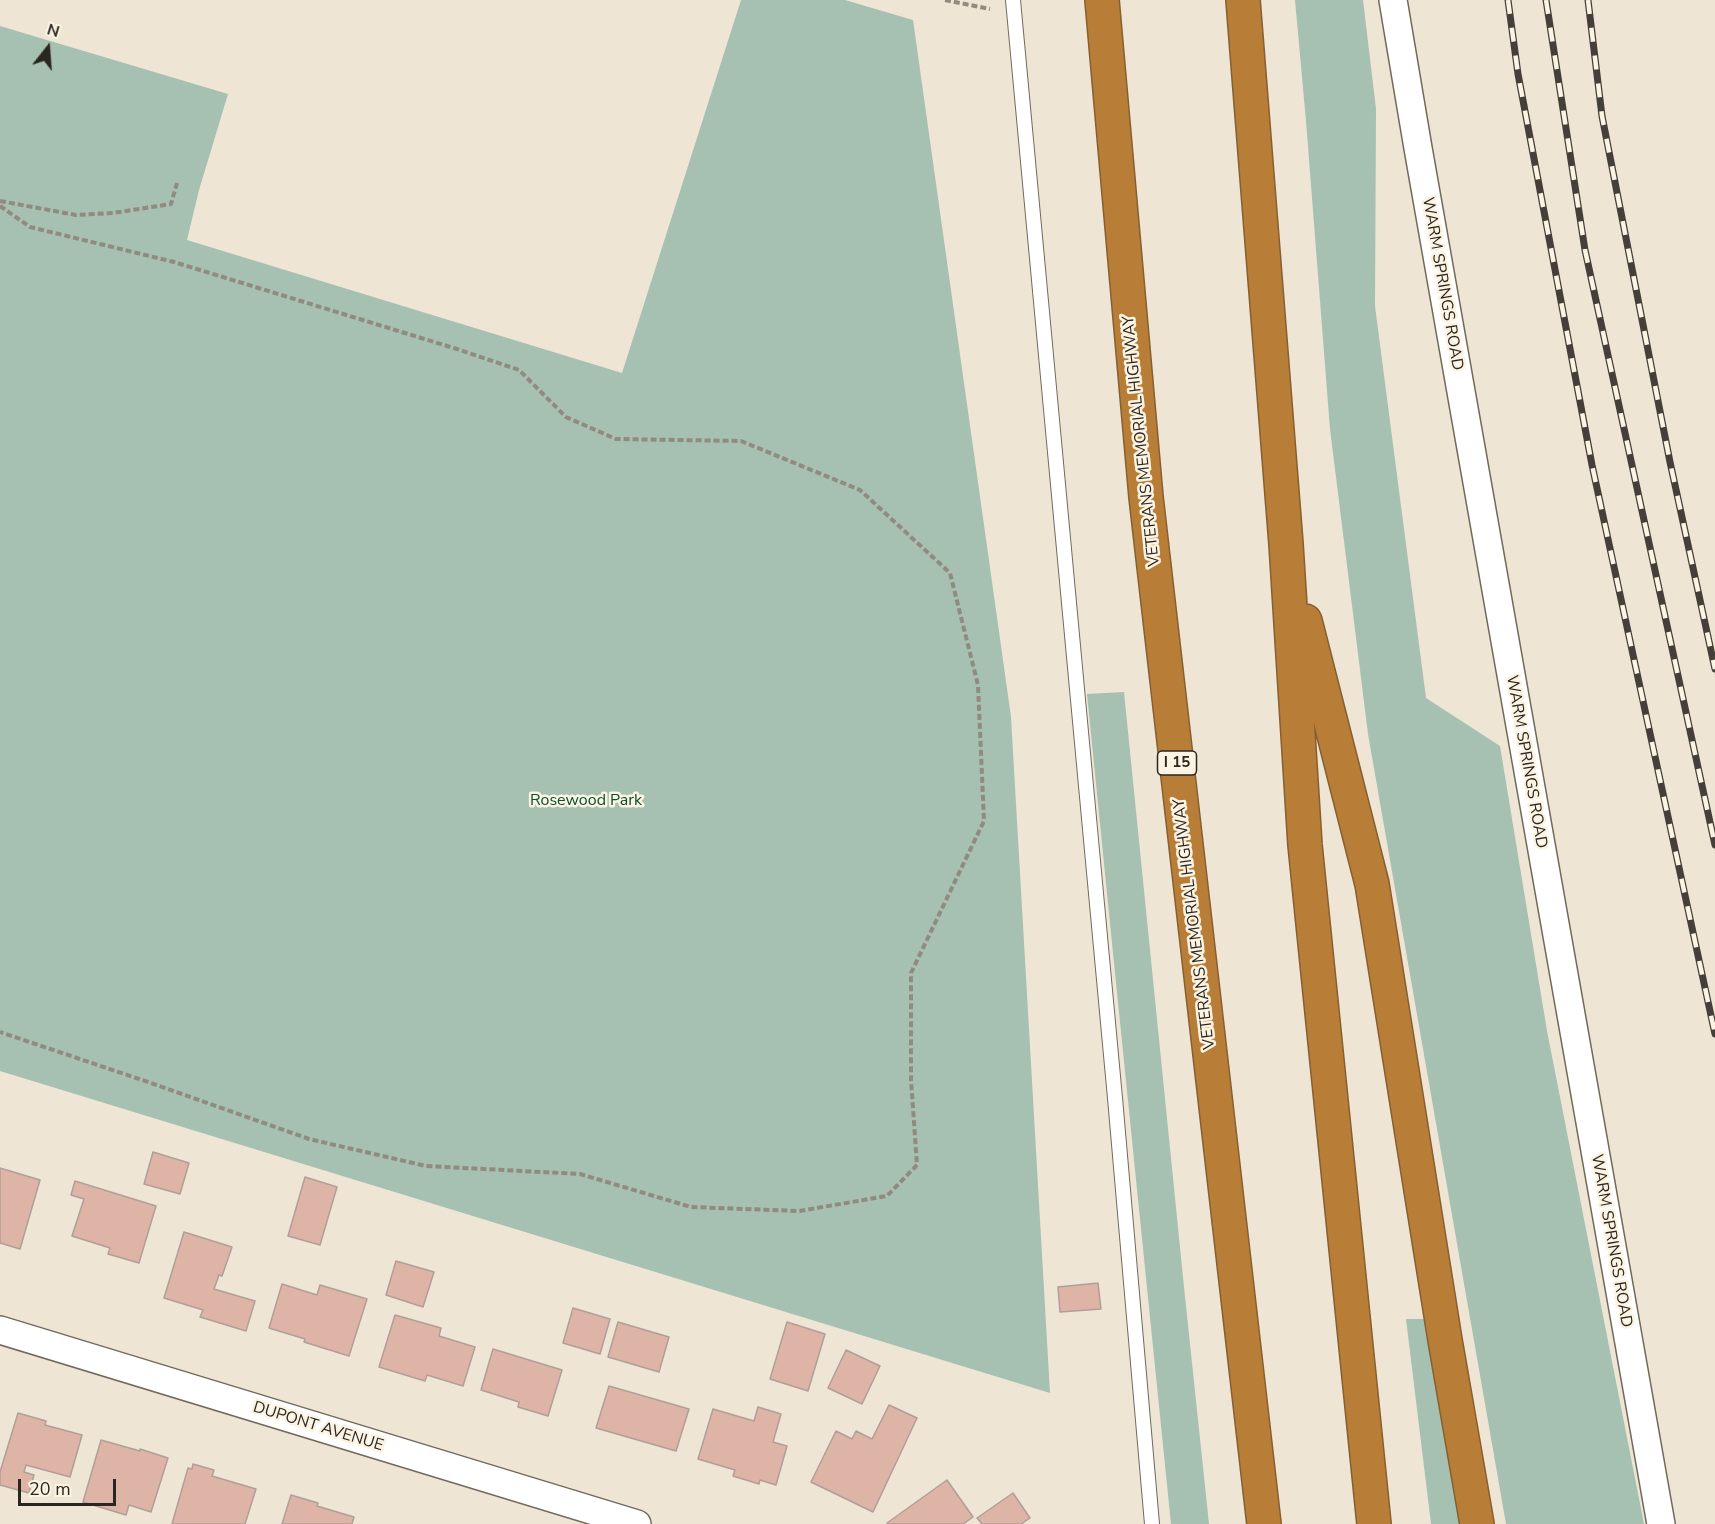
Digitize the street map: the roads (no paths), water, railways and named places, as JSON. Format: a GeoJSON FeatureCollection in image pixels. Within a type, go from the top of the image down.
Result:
{"type":"FeatureCollection","features":[{"type":"Feature","properties":{"kind":"highway","name":"VETERANS MEMORIAL HIGHWAY"},"geometry":{"type":"LineString","coordinates":[[1102,0],[1146,497],[1264,1524]]}},
{"type":"Feature","properties":{"kind":"highway"},"geometry":{"type":"LineString","coordinates":[[1243,0],[1286,544],[1305,845],[1374,1524]]}},
{"type":"Feature","properties":{"kind":"highway"},"geometry":{"type":"LineString","coordinates":[[1286,544],[1372,884],[1443,1328],[1477,1524]]}},
{"type":"Feature","properties":{"kind":"street","name":"WARM SPRINGS ROAD"},"geometry":{"type":"LineString","coordinates":[[1393,0],[1661,1524]]}},
{"type":"Feature","properties":{"kind":"street","name":"DUPONT AVENUE"},"geometry":{"type":"LineString","coordinates":[[0,1330],[637,1524]]}},
{"type":"Feature","properties":{"kind":"lane"},"geometry":{"type":"LineString","coordinates":[[1013,7],[1115,1098],[1152,1524]]}},
{"type":"Feature","properties":{"kind":"railway"},"geometry":{"type":"LineString","coordinates":[[1508,0],[1518,74],[1592,465],[1715,1034]]}},
{"type":"Feature","properties":{"kind":"railway"},"geometry":{"type":"LineString","coordinates":[[1546,0],[1585,250],[1715,845]]}},
{"type":"Feature","properties":{"kind":"railway"},"geometry":{"type":"LineString","coordinates":[[1588,0],[1602,116],[1670,462],[1715,669]]}},
{"type":"Feature","properties":{"kind":"park label","name":"Rosewood Park"},"geometry":{"type":"Point","coordinates":[586,801]}}]}
